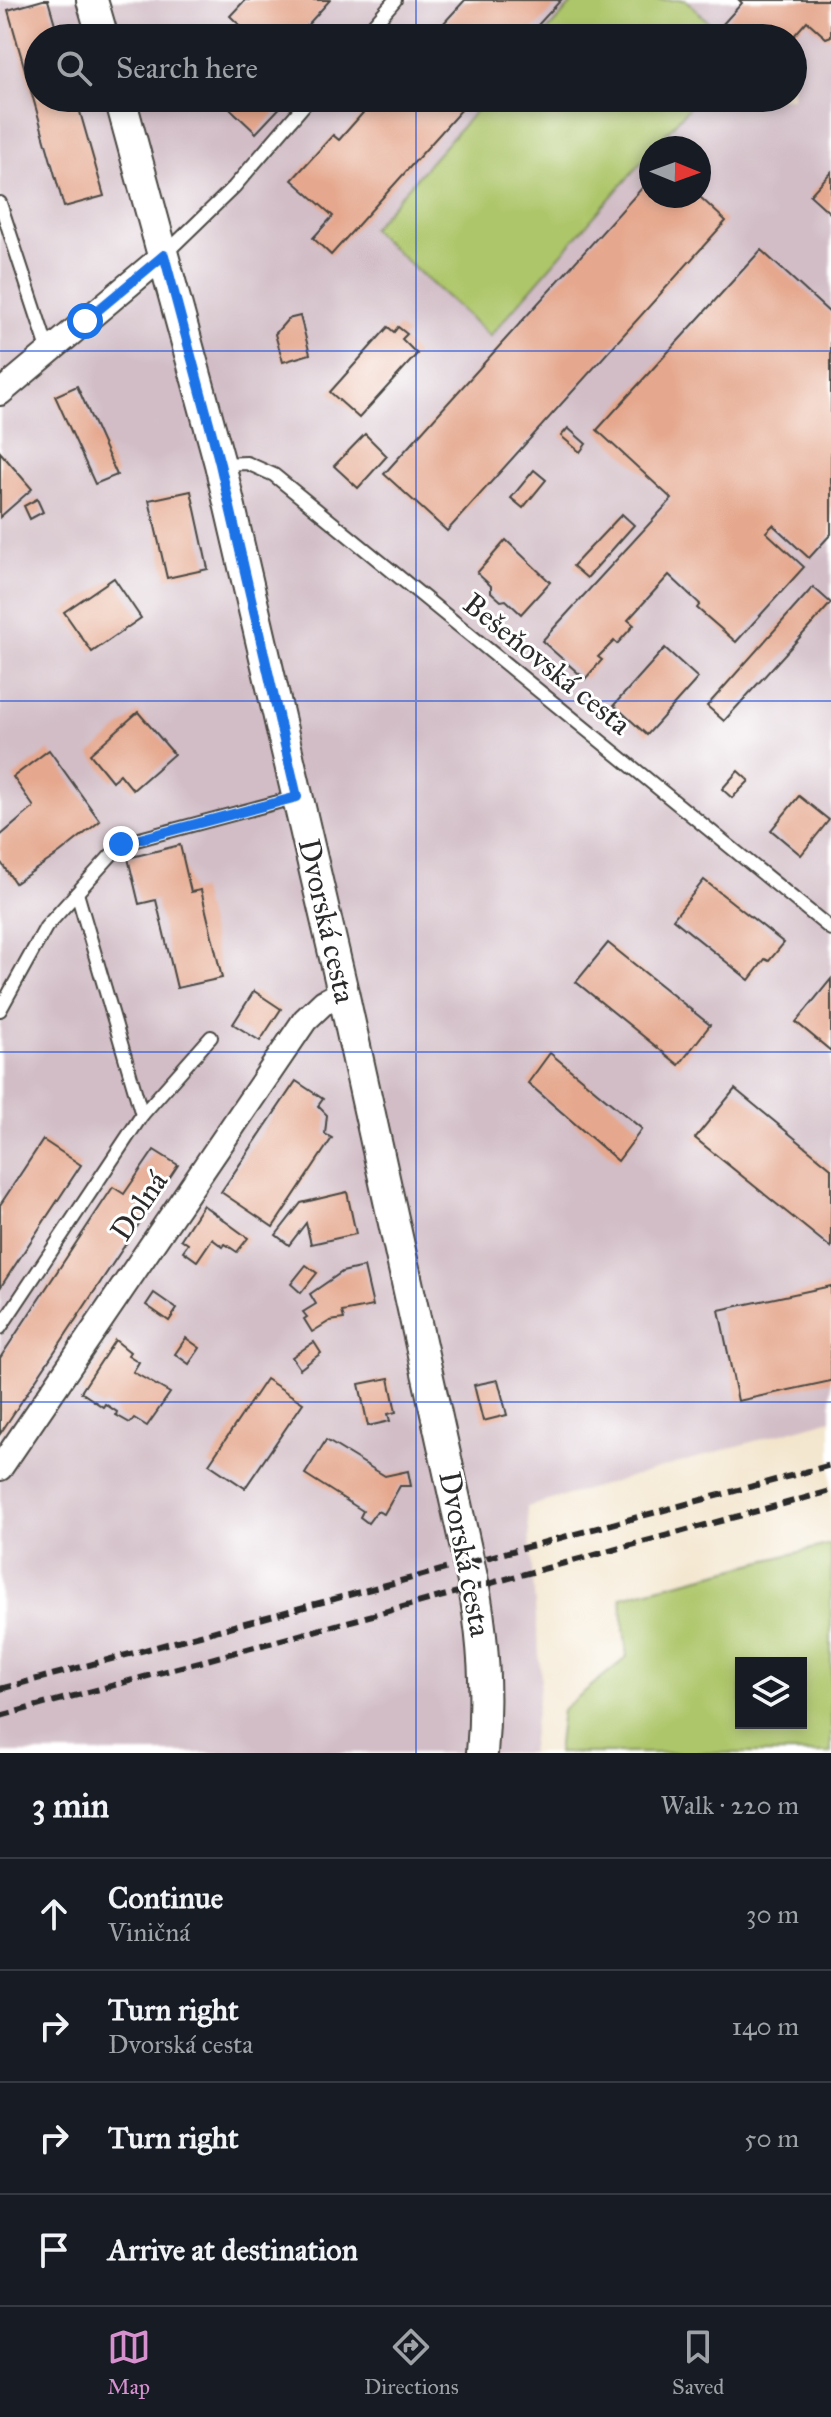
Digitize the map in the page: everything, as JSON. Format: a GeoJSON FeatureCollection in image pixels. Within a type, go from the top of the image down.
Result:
{"type":"FeatureCollection","features":[{"type":"Feature","properties":{"kind":"street"},"geometry":{"type":"LineString","coordinates":[[92,0],[99,24]]}},
{"type":"Feature","properties":{"kind":"street","name":"Dvorská cesta"},"geometry":{"type":"LineString","coordinates":[[124,112],[220,464],[343,992],[475,1588],[486,1685],[482,1753]]}},
{"type":"Feature","properties":{"kind":"street"},"geometry":{"type":"LineString","coordinates":[[0,393],[164,255]]}},
{"type":"Feature","properties":{"kind":"street","name":"Dolná"},"geometry":{"type":"LineString","coordinates":[[0,1468],[305,1020],[324,1002],[343,992]]}},
{"type":"Feature","properties":{"kind":"lane"},"geometry":{"type":"LineString","coordinates":[[374,24],[395,0]]}},
{"type":"Feature","properties":{"kind":"lane"},"geometry":{"type":"LineString","coordinates":[[164,255],[234,187],[298,112]]}},
{"type":"Feature","properties":{"kind":"lane"},"geometry":{"type":"LineString","coordinates":[[0,203],[49,352]]}},
{"type":"Feature","properties":{"kind":"lane","name":"Bešeňovská cesta"},"geometry":{"type":"LineString","coordinates":[[220,464],[247,463],[274,475],[831,929]]}},
{"type":"Feature","properties":{"kind":"lane"},"geometry":{"type":"LineString","coordinates":[[0,1010],[46,927],[121,844],[297,797]]}},
{"type":"Feature","properties":{"kind":"lane"},"geometry":{"type":"LineString","coordinates":[[77,893],[142,1115]]}},
{"type":"Feature","properties":{"kind":"lane"},"geometry":{"type":"LineString","coordinates":[[0,1328],[142,1115],[211,1037]]}},
{"type":"Feature","properties":{"kind":"shaded area"},"geometry":{"type":"Polygon","coordinates":[[[0,0],[831,0],[831,1419],[527,1507],[541,1678],[530,1753],[0,1753],[0,0]]]}},
{"type":"Feature","properties":{"kind":"green space"},"geometry":{"type":"Polygon","coordinates":[[[575,0],[686,0],[711,24],[554,24],[575,0]]]}},
{"type":"Feature","properties":{"kind":"green space"},"geometry":{"type":"Polygon","coordinates":[[[475,112],[685,112],[664,136],[639,136],[639,165],[490,336],[371,229],[475,112]]]}},
{"type":"Feature","properties":{"kind":"green space"},"geometry":{"type":"Polygon","coordinates":[[[831,1544],[831,1753],[557,1753],[562,1710],[627,1657],[621,1597],[831,1544]]]}},
{"type":"Feature","properties":{"kind":"building"},"geometry":{"type":"Polygon","coordinates":[[[48,0],[55,24],[24,24],[24,66],[8,10],[48,0]]]}},
{"type":"Feature","properties":{"kind":"building"},"geometry":{"type":"Polygon","coordinates":[[[245,0],[330,0],[309,24],[238,24],[230,16],[245,0]]]}},
{"type":"Feature","properties":{"kind":"building"},"geometry":{"type":"Polygon","coordinates":[[[465,0],[561,0],[539,24],[443,24],[465,0]]]}},
{"type":"Feature","properties":{"kind":"building"},"geometry":{"type":"Polygon","coordinates":[[[739,0],[831,0],[831,36],[826,38],[807,21],[804,24],[723,24],[742,3],[739,0]]]}},
{"type":"Feature","properties":{"kind":"building"},"geometry":{"type":"Polygon","coordinates":[[[37,112],[80,112],[104,196],[64,207],[37,112]]]}},
{"type":"Feature","properties":{"kind":"building"},"geometry":{"type":"Polygon","coordinates":[[[234,112],[276,112],[256,133],[234,112]]]}},
{"type":"Feature","properties":{"kind":"building"},"geometry":{"type":"Polygon","coordinates":[[[364,112],[459,112],[331,255],[313,238],[333,216],[292,180],[333,135],[339,140],[364,112]]]}},
{"type":"Feature","properties":{"kind":"building"},"geometry":{"type":"Polygon","coordinates":[[[831,172],[831,214],[810,195],[831,172]]]}},
{"type":"Feature","properties":{"kind":"building"},"geometry":{"type":"Polygon","coordinates":[[[639,191],[639,208],[711,207],[726,221],[447,531],[384,474],[639,191]]]}},
{"type":"Feature","properties":{"kind":"building"},"geometry":{"type":"Polygon","coordinates":[[[761,250],[831,314],[831,534],[809,558],[773,525],[766,532],[804,567],[736,642],[697,608],[700,604],[669,575],[628,620],[634,625],[617,644],[614,641],[598,657],[602,660],[585,679],[542,641],[672,499],[597,430],[761,250]]]}},
{"type":"Feature","properties":{"kind":"building"},"geometry":{"type":"Polygon","coordinates":[[[300,316],[310,354],[283,362],[275,334],[288,319],[300,316]]]}},
{"type":"Feature","properties":{"kind":"building"},"geometry":{"type":"Polygon","coordinates":[[[388,327],[394,332],[398,327],[407,334],[402,339],[417,354],[359,418],[330,392],[388,327]]]}},
{"type":"Feature","properties":{"kind":"building"},"geometry":{"type":"Polygon","coordinates":[[[77,386],[117,475],[95,484],[55,396],[77,386]]]}},
{"type":"Feature","properties":{"kind":"building"},"geometry":{"type":"Polygon","coordinates":[[[568,428],[586,444],[580,452],[561,436],[568,428]]]}},
{"type":"Feature","properties":{"kind":"building"},"geometry":{"type":"Polygon","coordinates":[[[365,434],[387,456],[358,488],[334,466],[365,434]]]}},
{"type":"Feature","properties":{"kind":"building"},"geometry":{"type":"Polygon","coordinates":[[[0,452],[32,489],[0,517],[0,452]]]}},
{"type":"Feature","properties":{"kind":"building"},"geometry":{"type":"Polygon","coordinates":[[[534,470],[546,480],[523,508],[511,498],[534,470]]]}},
{"type":"Feature","properties":{"kind":"building"},"geometry":{"type":"Polygon","coordinates":[[[191,491],[208,569],[167,578],[149,500],[191,491]]]}},
{"type":"Feature","properties":{"kind":"building"},"geometry":{"type":"Polygon","coordinates":[[[37,499],[43,512],[30,519],[24,506],[37,499]]]}},
{"type":"Feature","properties":{"kind":"building"},"geometry":{"type":"Polygon","coordinates":[[[622,514],[634,525],[587,578],[573,566],[622,514]]]}},
{"type":"Feature","properties":{"kind":"building"},"geometry":{"type":"Polygon","coordinates":[[[506,540],[550,582],[521,614],[506,600],[501,601],[491,592],[491,586],[477,573],[506,540]]]}},
{"type":"Feature","properties":{"kind":"building"},"geometry":{"type":"Polygon","coordinates":[[[114,578],[141,618],[92,652],[64,612],[114,578]]]}},
{"type":"Feature","properties":{"kind":"building"},"geometry":{"type":"Polygon","coordinates":[[[813,587],[831,603],[724,721],[707,706],[813,587]]]}},
{"type":"Feature","properties":{"kind":"building"},"geometry":{"type":"Polygon","coordinates":[[[665,648],[698,678],[647,735],[614,705],[665,648]]]}},
{"type":"Feature","properties":{"kind":"building"},"geometry":{"type":"Polygon","coordinates":[[[138,712],[174,754],[133,790],[120,774],[112,781],[90,754],[138,712]]]}},
{"type":"Feature","properties":{"kind":"building"},"geometry":{"type":"Polygon","coordinates":[[[49,750],[100,821],[15,883],[0,861],[0,836],[34,807],[13,777],[49,750]]]}},
{"type":"Feature","properties":{"kind":"building"},"geometry":{"type":"Polygon","coordinates":[[[738,771],[749,781],[732,798],[722,789],[738,771]]]}},
{"type":"Feature","properties":{"kind":"building"},"geometry":{"type":"Polygon","coordinates":[[[799,796],[829,820],[801,855],[771,830],[799,796]]]}},
{"type":"Feature","properties":{"kind":"building"},"geometry":{"type":"Polygon","coordinates":[[[180,845],[191,892],[201,890],[222,978],[177,988],[156,900],[139,904],[128,858],[180,845]]]}},
{"type":"Feature","properties":{"kind":"building"},"geometry":{"type":"Polygon","coordinates":[[[704,880],[784,943],[769,961],[765,959],[749,980],[673,919],[704,880]]]}},
{"type":"Feature","properties":{"kind":"building"},"geometry":{"type":"Polygon","coordinates":[[[608,943],[710,1025],[679,1065],[576,982],[608,943]]]}},
{"type":"Feature","properties":{"kind":"building"},"geometry":{"type":"Polygon","coordinates":[[[831,979],[831,1051],[796,1022],[831,979]]]}},
{"type":"Feature","properties":{"kind":"building"},"geometry":{"type":"Polygon","coordinates":[[[254,991],[281,1009],[260,1041],[233,1024],[254,991]]]}},
{"type":"Feature","properties":{"kind":"building"},"geometry":{"type":"Polygon","coordinates":[[[550,1053],[642,1129],[618,1161],[528,1083],[550,1053]]]}},
{"type":"Feature","properties":{"kind":"building"},"geometry":{"type":"Polygon","coordinates":[[[296,1081],[323,1099],[318,1106],[327,1115],[325,1134],[332,1138],[273,1227],[221,1192],[296,1081]]]}},
{"type":"Feature","properties":{"kind":"building"},"geometry":{"type":"Polygon","coordinates":[[[735,1089],[831,1168],[831,1248],[695,1138],[735,1089]]]}},
{"type":"Feature","properties":{"kind":"building"},"geometry":{"type":"Polygon","coordinates":[[[43,1140],[81,1165],[0,1288],[0,1205],[43,1140]]]}},
{"type":"Feature","properties":{"kind":"building"},"geometry":{"type":"Polygon","coordinates":[[[154,1150],[178,1165],[0,1434],[0,1358],[113,1187],[124,1194],[154,1150]]]}},
{"type":"Feature","properties":{"kind":"building"},"geometry":{"type":"Polygon","coordinates":[[[347,1192],[356,1234],[311,1244],[306,1223],[289,1245],[276,1235],[301,1203],[347,1192]]]}},
{"type":"Feature","properties":{"kind":"building"},"geometry":{"type":"Polygon","coordinates":[[[203,1205],[248,1238],[237,1252],[212,1239],[197,1261],[183,1251],[188,1244],[181,1239],[203,1205]]]}},
{"type":"Feature","properties":{"kind":"building"},"geometry":{"type":"Polygon","coordinates":[[[306,1265],[317,1273],[301,1293],[291,1284],[306,1265]]]}},
{"type":"Feature","properties":{"kind":"building"},"geometry":{"type":"Polygon","coordinates":[[[364,1267],[373,1306],[342,1312],[344,1319],[330,1321],[312,1332],[303,1312],[316,1304],[310,1294],[342,1272],[364,1267]]]}},
{"type":"Feature","properties":{"kind":"building"},"geometry":{"type":"Polygon","coordinates":[[[831,1286],[831,1381],[738,1401],[719,1310],[831,1286]]]}},
{"type":"Feature","properties":{"kind":"building"},"geometry":{"type":"Polygon","coordinates":[[[154,1293],[177,1309],[169,1321],[146,1305],[154,1293]]]}},
{"type":"Feature","properties":{"kind":"building"},"geometry":{"type":"Polygon","coordinates":[[[186,1338],[200,1348],[189,1364],[175,1354],[186,1338]]]}},
{"type":"Feature","properties":{"kind":"building"},"geometry":{"type":"Polygon","coordinates":[[[115,1340],[139,1362],[133,1372],[170,1393],[147,1426],[134,1418],[130,1423],[105,1404],[103,1407],[81,1392],[115,1340]]]}},
{"type":"Feature","properties":{"kind":"building"},"geometry":{"type":"Polygon","coordinates":[[[314,1342],[321,1353],[300,1369],[292,1357],[314,1342]]]}},
{"type":"Feature","properties":{"kind":"building"},"geometry":{"type":"Polygon","coordinates":[[[389,1378],[396,1412],[388,1414],[390,1421],[368,1426],[359,1384],[389,1378]]]}},
{"type":"Feature","properties":{"kind":"building"},"geometry":{"type":"Polygon","coordinates":[[[266,1379],[303,1403],[245,1488],[209,1464],[266,1379]]]}},
{"type":"Feature","properties":{"kind":"building"},"geometry":{"type":"Polygon","coordinates":[[[498,1380],[507,1415],[483,1421],[474,1385],[498,1380]]]}},
{"type":"Feature","properties":{"kind":"building"},"geometry":{"type":"Polygon","coordinates":[[[326,1440],[385,1476],[408,1471],[411,1486],[400,1486],[384,1514],[377,1511],[368,1523],[360,1517],[363,1511],[305,1474],[326,1440]]]}},
{"type":"Feature","properties":{"kind":"railway"},"geometry":{"type":"LineString","coordinates":[[0,1689],[831,1465]]}},
{"type":"Feature","properties":{"kind":"railway"},"geometry":{"type":"LineString","coordinates":[[0,1716],[831,1491]]}},
{"type":"Feature","properties":{"kind":"route"},"geometry":{"type":"LineString","coordinates":[[85,321],[164,255],[220,464],[297,797],[121,844]]}}]}
